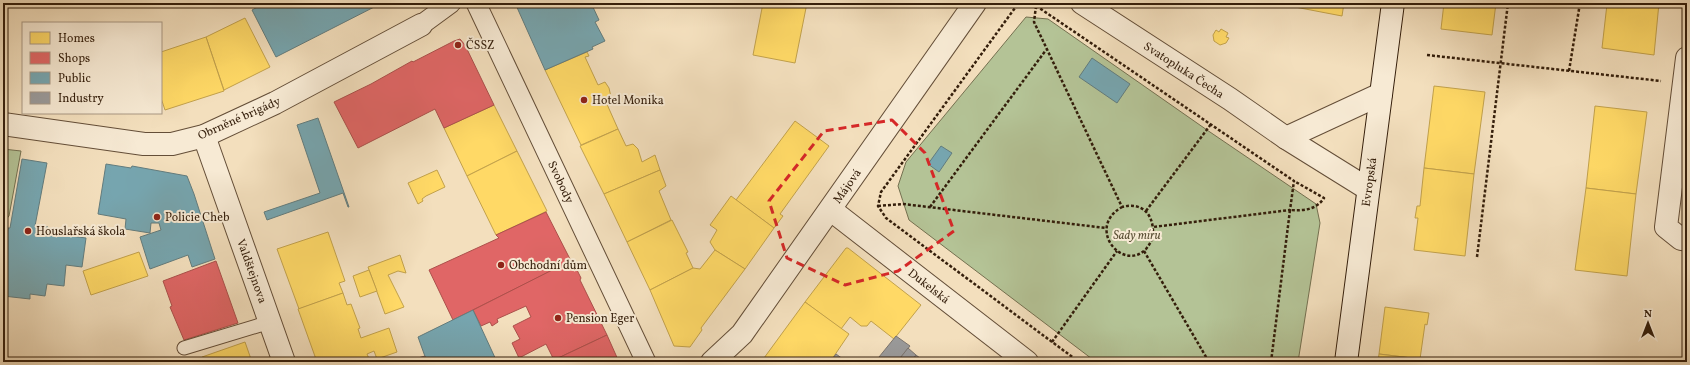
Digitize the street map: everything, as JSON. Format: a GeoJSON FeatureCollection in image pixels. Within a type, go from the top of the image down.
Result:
{"type":"FeatureCollection","features":[{"type":"Feature","properties":{"kind":"street","name":"Obrněné brigády"},"geometry":{"type":"LineString","coordinates":[[3,124],[144,144],[172,144],[204,136],[275,103],[421,26],[451,3]]}},
{"type":"Feature","properties":{"kind":"street","name":"Svobody"},"geometry":{"type":"LineString","coordinates":[[476,3],[646,362]]}},
{"type":"Feature","properties":{"kind":"street","name":"Májová"},"geometry":{"type":"LineString","coordinates":[[712,362],[742,334],[831,210],[975,3]]}},
{"type":"Feature","properties":{"kind":"street","name":"Svatopluka Čecha"},"geometry":{"type":"LineString","coordinates":[[1082,3],[1230,99],[1286,138],[1368,189]]}},
{"type":"Feature","properties":{"kind":"street","name":"Evropská"},"geometry":{"type":"LineString","coordinates":[[1346,362],[1393,3]]}},
{"type":"Feature","properties":{"kind":"street"},"geometry":{"type":"LineString","coordinates":[[1687,58],[1666,227],[1681,240],[1687,240]]}},
{"type":"Feature","properties":{"kind":"street"},"geometry":{"type":"LineString","coordinates":[[1286,138],[1381,94]]}},
{"type":"Feature","properties":{"kind":"street","name":"Valdštejnova"},"geometry":{"type":"LineString","coordinates":[[204,136],[284,362]]}},
{"type":"Feature","properties":{"kind":"street","name":"Dukelská"},"geometry":{"type":"LineString","coordinates":[[831,210],[1027,362]]}},
{"type":"Feature","properties":{"kind":"lane"},"geometry":{"type":"LineString","coordinates":[[184,348],[270,322]]}},
{"type":"Feature","properties":{"kind":"path"},"geometry":{"type":"LineString","coordinates":[[1023,3],[1015,8],[881,192],[878,206],[886,218],[1079,362]]}},
{"type":"Feature","properties":{"kind":"path"},"geometry":{"type":"LineString","coordinates":[[1032,3],[1294,181],[1324,198],[1315,207],[1298,211],[1290,210],[1153,228]]}},
{"type":"Feature","properties":{"kind":"path"},"geometry":{"type":"LineString","coordinates":[[1477,257],[1508,3]]}},
{"type":"Feature","properties":{"kind":"path"},"geometry":{"type":"LineString","coordinates":[[1569,71],[1580,3]]}},
{"type":"Feature","properties":{"kind":"path"},"geometry":{"type":"LineString","coordinates":[[1036,6],[1034,22],[1122,207]]}},
{"type":"Feature","properties":{"kind":"path"},"geometry":{"type":"LineString","coordinates":[[929,207],[1046,50]]}},
{"type":"Feature","properties":{"kind":"path"},"geometry":{"type":"LineString","coordinates":[[1428,55],[1684,83]]}},
{"type":"Feature","properties":{"kind":"path"},"geometry":{"type":"LineString","coordinates":[[1146,211],[1211,124]]}},
{"type":"Feature","properties":{"kind":"path"},"geometry":{"type":"LineString","coordinates":[[1271,362],[1294,181]]}},
{"type":"Feature","properties":{"kind":"path"},"geometry":{"type":"LineString","coordinates":[[878,206],[903,204],[1106,228]]}},
{"type":"Feature","properties":{"kind":"path"},"geometry":{"type":"LineString","coordinates":[[1130,205],[1139,206],[1146,211],[1151,219],[1153,235],[1150,244],[1144,251],[1135,255],[1125,255],[1117,251],[1107,238],[1106,228],[1108,219],[1114,211],[1122,207],[1130,205]]}},
{"type":"Feature","properties":{"kind":"path"},"geometry":{"type":"LineString","coordinates":[[1052,342],[1117,251]]}},
{"type":"Feature","properties":{"kind":"path"},"geometry":{"type":"LineString","coordinates":[[1144,251],[1209,362]]}},
{"type":"Feature","properties":{"kind":"highlighted area"},"geometry":{"type":"Polygon","coordinates":[[[892,120],[925,153],[954,231],[898,271],[845,285],[787,258],[769,201],[824,131],[892,120]]]}},
{"type":"Feature","properties":{"kind":"green space","name":"Sady míru"},"geometry":{"type":"Polygon","coordinates":[[[1026,17],[1048,19],[1316,204],[1320,223],[1298,362],[1096,362],[909,220],[898,186],[906,162],[1026,17]]]}},
{"type":"Feature","properties":{"kind":"green space"},"geometry":{"type":"Polygon","coordinates":[[[3,149],[21,151],[9,216],[3,223],[3,202],[6,200],[4,198],[4,192],[7,190],[6,187],[3,187],[3,149]]]}},
{"type":"Feature","properties":{"kind":"building: Homes"},"geometry":{"type":"Polygon","coordinates":[[[763,3],[807,3],[795,63],[753,55],[763,3]]]}},
{"type":"Feature","properties":{"kind":"building: Homes"},"geometry":{"type":"Polygon","coordinates":[[[1296,3],[1344,3],[1342,16],[1295,7],[1296,3]]]}},
{"type":"Feature","properties":{"kind":"building: Homes"},"geometry":{"type":"Polygon","coordinates":[[[1444,3],[1496,3],[1492,35],[1441,29],[1444,3]]]}},
{"type":"Feature","properties":{"kind":"building: Homes"},"geometry":{"type":"Polygon","coordinates":[[[1608,3],[1659,3],[1654,55],[1602,48],[1608,3]]]}},
{"type":"Feature","properties":{"kind":"building: Homes"},"geometry":{"type":"Polygon","coordinates":[[[245,18],[270,67],[224,90],[206,37],[245,18]]]}},
{"type":"Feature","properties":{"kind":"building: Homes"},"geometry":{"type":"Polygon","coordinates":[[[1221,29],[1228,33],[1226,37],[1229,38],[1226,43],[1220,45],[1214,41],[1213,35],[1216,30],[1219,32],[1221,29]]]}},
{"type":"Feature","properties":{"kind":"building: Homes"},"geometry":{"type":"Polygon","coordinates":[[[206,37],[224,91],[165,110],[162,101],[162,52],[206,37]]]}},
{"type":"Feature","properties":{"kind":"building: Homes","name":"Hotel Monika"},"geometry":{"type":"Polygon","coordinates":[[[587,52],[589,56],[585,57],[598,85],[605,82],[609,88],[611,97],[606,102],[618,129],[581,145],[545,70],[587,52]]]}},
{"type":"Feature","properties":{"kind":"building: Homes"},"geometry":{"type":"Polygon","coordinates":[[[1434,86],[1485,92],[1474,174],[1424,168],[1434,86]]]}},
{"type":"Feature","properties":{"kind":"building: Homes"},"geometry":{"type":"Polygon","coordinates":[[[494,105],[517,151],[467,176],[444,128],[494,105]]]}},
{"type":"Feature","properties":{"kind":"building: Homes"},"geometry":{"type":"Polygon","coordinates":[[[1595,106],[1647,112],[1636,194],[1586,188],[1595,106]]]}},
{"type":"Feature","properties":{"kind":"building: Homes"},"geometry":{"type":"Polygon","coordinates":[[[795,121],[829,146],[780,214],[783,216],[774,228],[736,200],[795,121]]]}},
{"type":"Feature","properties":{"kind":"building: Homes"},"geometry":{"type":"Polygon","coordinates":[[[618,129],[626,146],[633,144],[638,149],[642,162],[655,155],[660,170],[604,194],[580,146],[618,129]]]}},
{"type":"Feature","properties":{"kind":"building: Homes"},"geometry":{"type":"Polygon","coordinates":[[[517,151],[547,211],[496,235],[467,176],[517,151]]]}},
{"type":"Feature","properties":{"kind":"building: Homes"},"geometry":{"type":"Polygon","coordinates":[[[1424,168],[1474,174],[1465,256],[1414,250],[1418,218],[1415,218],[1417,206],[1420,206],[1424,168]]]}},
{"type":"Feature","properties":{"kind":"building: Homes"},"geometry":{"type":"Polygon","coordinates":[[[437,170],[445,187],[426,196],[422,199],[423,201],[418,204],[408,183],[437,170]]]}},
{"type":"Feature","properties":{"kind":"building: Homes"},"geometry":{"type":"Polygon","coordinates":[[[660,170],[666,186],[659,191],[671,220],[627,242],[604,194],[660,170]]]}},
{"type":"Feature","properties":{"kind":"building: Homes"},"geometry":{"type":"Polygon","coordinates":[[[1586,188],[1636,194],[1627,276],[1575,270],[1586,188]]]}},
{"type":"Feature","properties":{"kind":"building: Homes"},"geometry":{"type":"Polygon","coordinates":[[[731,196],[774,228],[745,269],[715,250],[710,242],[717,230],[710,225],[731,196]]]}},
{"type":"Feature","properties":{"kind":"building: Homes"},"geometry":{"type":"Polygon","coordinates":[[[672,220],[688,252],[686,253],[693,268],[650,290],[627,242],[672,220]]]}},
{"type":"Feature","properties":{"kind":"building: Homes"},"geometry":{"type":"Polygon","coordinates":[[[328,232],[345,281],[339,283],[343,293],[299,309],[277,249],[328,232]]]}},
{"type":"Feature","properties":{"kind":"building: Homes"},"geometry":{"type":"Polygon","coordinates":[[[846,248],[848,248],[921,305],[894,339],[871,321],[867,326],[861,326],[850,317],[841,329],[805,302],[846,248]]]}},
{"type":"Feature","properties":{"kind":"building: Homes"},"geometry":{"type":"Polygon","coordinates":[[[715,250],[745,269],[701,328],[702,330],[690,347],[674,346],[650,290],[693,268],[700,269],[715,250]]]}},
{"type":"Feature","properties":{"kind":"building: Homes"},"geometry":{"type":"Polygon","coordinates":[[[139,252],[148,276],[91,295],[83,271],[139,252]]]}},
{"type":"Feature","properties":{"kind":"building: Homes"},"geometry":{"type":"Polygon","coordinates":[[[400,255],[406,273],[398,271],[388,275],[404,307],[385,314],[368,267],[400,255]]]}},
{"type":"Feature","properties":{"kind":"building: Homes"},"geometry":{"type":"Polygon","coordinates":[[[369,270],[377,291],[360,297],[353,276],[369,270]]]}},
{"type":"Feature","properties":{"kind":"building: Homes"},"geometry":{"type":"Polygon","coordinates":[[[343,293],[347,305],[351,304],[360,328],[358,329],[361,338],[389,328],[397,352],[377,359],[374,351],[367,354],[370,361],[368,362],[317,362],[298,309],[343,293]]]}},
{"type":"Feature","properties":{"kind":"building: Homes"},"geometry":{"type":"Polygon","coordinates":[[[805,302],[849,334],[830,362],[770,362],[764,358],[805,302]]]}},
{"type":"Feature","properties":{"kind":"building: Homes"},"geometry":{"type":"Polygon","coordinates":[[[1385,307],[1429,313],[1427,325],[1425,324],[1420,359],[1379,354],[1385,307]]]}},
{"type":"Feature","properties":{"kind":"building: Homes"},"geometry":{"type":"Polygon","coordinates":[[[245,342],[252,362],[204,362],[202,357],[245,342]]]}},
{"type":"Feature","properties":{"kind":"building: Homes"},"geometry":{"type":"Polygon","coordinates":[[[1379,354],[1420,359],[1424,360],[1424,362],[1378,362],[1379,354]]]}},
{"type":"Feature","properties":{"kind":"building: Shops"},"geometry":{"type":"Polygon","coordinates":[[[460,39],[465,45],[494,105],[444,128],[435,109],[358,148],[334,102],[371,84],[412,61],[413,62],[460,39]]]}},
{"type":"Feature","properties":{"kind":"building: Shops","name":"Obchodní dům"},"geometry":{"type":"Polygon","coordinates":[[[546,212],[571,261],[453,320],[429,270],[499,238],[496,235],[546,212]]]}},
{"type":"Feature","properties":{"kind":"building: Shops"},"geometry":{"type":"Polygon","coordinates":[[[572,260],[581,278],[580,280],[607,335],[554,360],[546,344],[519,358],[512,343],[520,339],[513,326],[531,317],[526,306],[497,319],[498,322],[492,326],[490,322],[481,326],[473,310],[572,260]]]}},
{"type":"Feature","properties":{"kind":"building: Shops"},"geometry":{"type":"Polygon","coordinates":[[[216,261],[238,323],[184,340],[170,307],[172,306],[163,281],[216,261]]]}},
{"type":"Feature","properties":{"kind":"building: Shops"},"geometry":{"type":"Polygon","coordinates":[[[607,335],[619,362],[549,362],[554,360],[607,335]]]}},
{"type":"Feature","properties":{"kind":"building: Public"},"geometry":{"type":"Polygon","coordinates":[[[265,3],[382,3],[276,57],[252,10],[265,3]]]}},
{"type":"Feature","properties":{"kind":"building: Public"},"geometry":{"type":"Polygon","coordinates":[[[515,3],[588,3],[591,6],[592,5],[599,20],[595,22],[605,41],[592,47],[593,49],[545,70],[515,3]]]}},
{"type":"Feature","properties":{"kind":"building: Public"},"geometry":{"type":"Polygon","coordinates":[[[1092,58],[1130,84],[1117,103],[1079,77],[1092,58]]]}},
{"type":"Feature","properties":{"kind":"building: Public"},"geometry":{"type":"Polygon","coordinates":[[[318,118],[349,207],[343,193],[267,220],[264,212],[320,193],[297,125],[318,118]]]}},
{"type":"Feature","properties":{"kind":"building: Public"},"geometry":{"type":"Polygon","coordinates":[[[941,146],[952,153],[939,172],[928,164],[941,146]]]}},
{"type":"Feature","properties":{"kind":"building: Public","name":"Houslařská škola"},"geometry":{"type":"Polygon","coordinates":[[[22,159],[47,163],[35,226],[48,227],[48,233],[86,238],[82,267],[66,265],[64,286],[47,284],[45,296],[30,294],[30,299],[3,296],[3,260],[22,159]]]}},
{"type":"Feature","properties":{"kind":"building: Public","name":"Policie Cheb"},"geometry":{"type":"Polygon","coordinates":[[[106,164],[131,168],[132,166],[187,176],[215,259],[192,267],[188,255],[150,269],[140,237],[161,230],[159,223],[151,223],[150,233],[125,229],[126,219],[98,214],[106,164]]]}},
{"type":"Feature","properties":{"kind":"building: Public"},"geometry":{"type":"Polygon","coordinates":[[[3,187],[6,187],[7,190],[4,192],[4,198],[6,200],[4,203],[3,187]]]}},
{"type":"Feature","properties":{"kind":"building: Public"},"geometry":{"type":"Polygon","coordinates":[[[473,310],[497,362],[427,362],[418,337],[473,310]]]}},
{"type":"Feature","properties":{"kind":"building: Industry"},"geometry":{"type":"Polygon","coordinates":[[[896,336],[910,346],[897,362],[886,362],[879,357],[896,336]]]}},
{"type":"Feature","properties":{"kind":"building: Industry"},"geometry":{"type":"Polygon","coordinates":[[[908,348],[916,355],[911,362],[897,362],[908,348]]]}},
{"type":"Feature","properties":{"kind":"building: Industry"},"geometry":{"type":"Polygon","coordinates":[[[836,354],[847,362],[830,362],[836,354]]]}},
{"type":"Feature","properties":{"kind":"building: Industry"},"geometry":{"type":"Polygon","coordinates":[[[916,355],[925,362],[911,362],[916,355]]]}},
{"type":"Feature","properties":{"kind":"building: Industry"},"geometry":{"type":"Polygon","coordinates":[[[425,356],[427,362],[403,362],[425,356]]]}},
{"type":"Feature","properties":{"kind":"place","name":"ČSSZ"},"geometry":{"type":"Point","coordinates":[458,45]}},
{"type":"Feature","properties":{"kind":"place","name":"Hotel Monika"},"geometry":{"type":"Point","coordinates":[584,100]}},
{"type":"Feature","properties":{"kind":"place","name":"Policie Cheb"},"geometry":{"type":"Point","coordinates":[157,217]}},
{"type":"Feature","properties":{"kind":"place","name":"Houslařská škola"},"geometry":{"type":"Point","coordinates":[28,231]}},
{"type":"Feature","properties":{"kind":"place","name":"Obchodní dům"},"geometry":{"type":"Point","coordinates":[501,265]}},
{"type":"Feature","properties":{"kind":"place","name":"Pension Eger"},"geometry":{"type":"Point","coordinates":[558,318]}}]}
